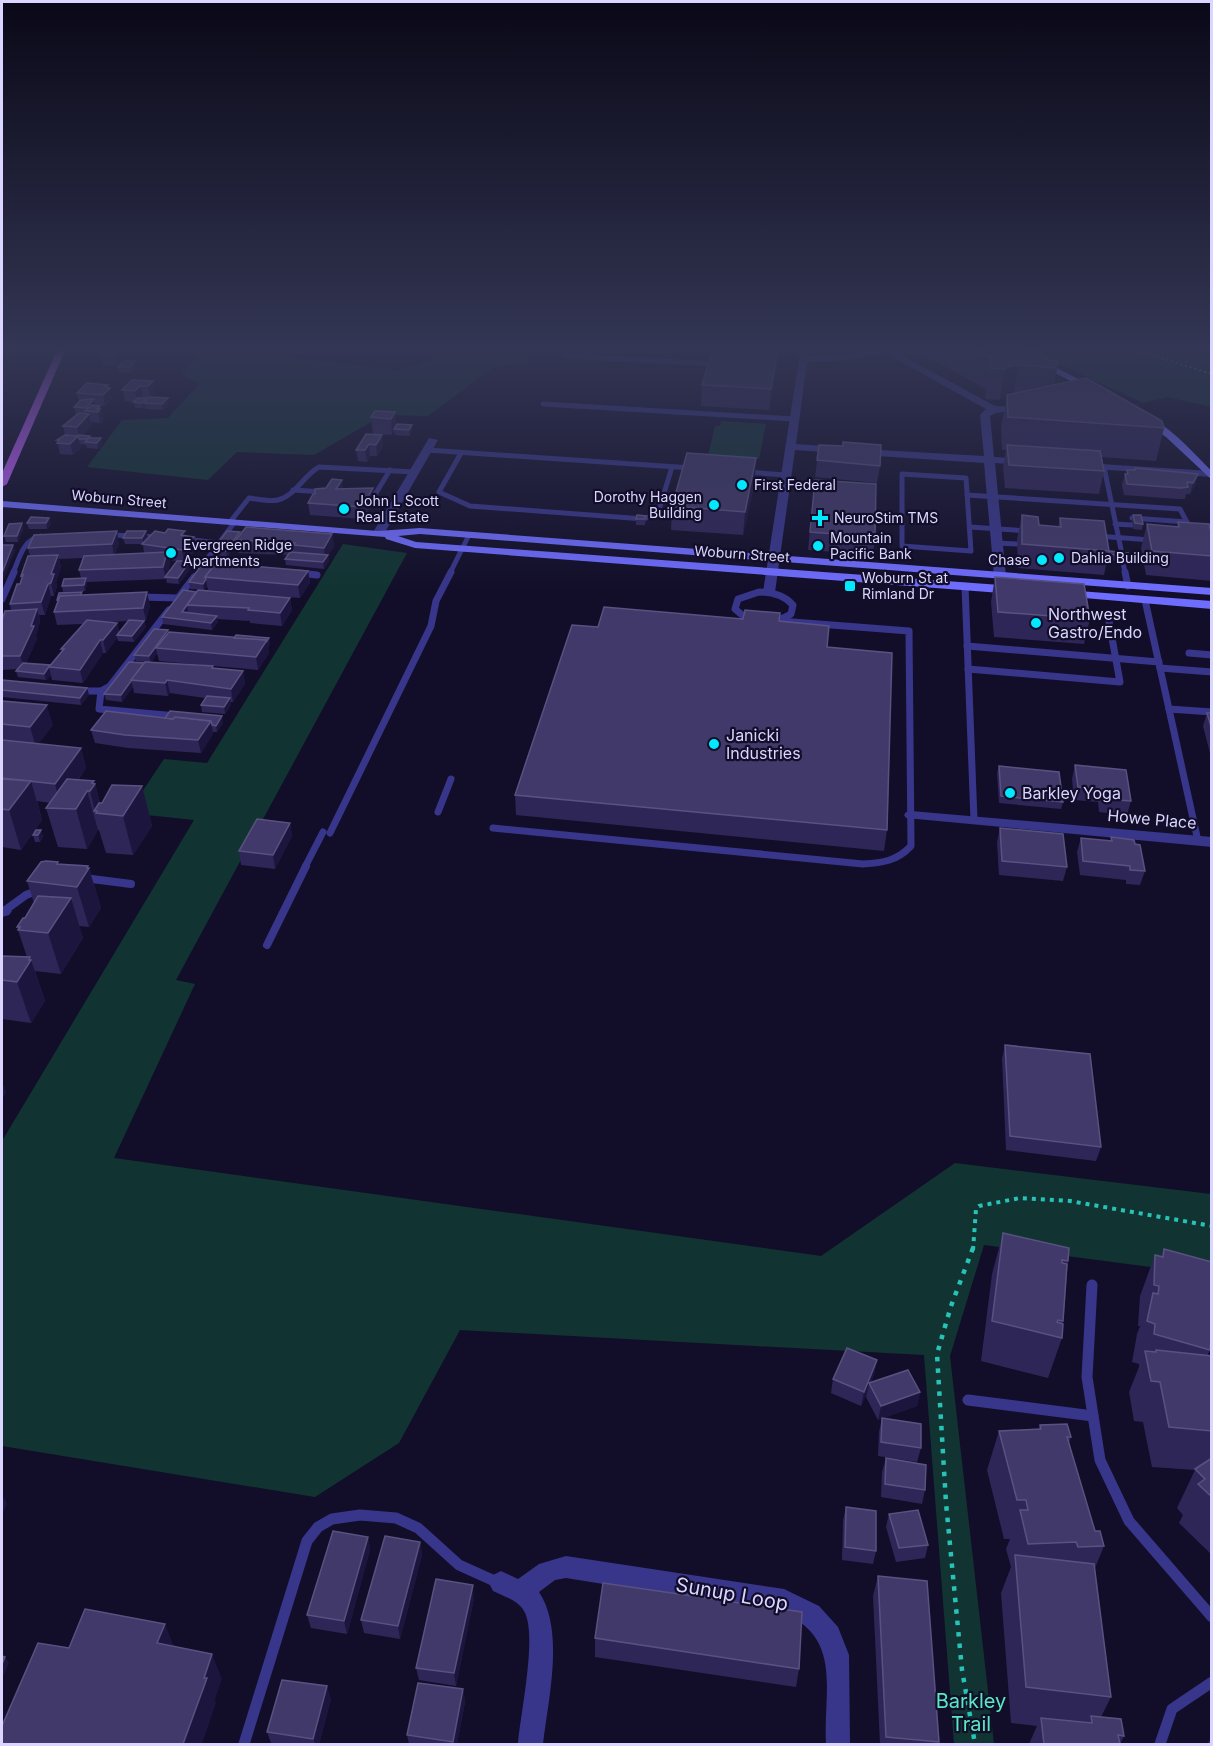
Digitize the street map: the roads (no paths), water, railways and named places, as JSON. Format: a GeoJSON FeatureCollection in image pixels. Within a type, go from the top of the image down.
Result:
{"type":"FeatureCollection","features":[{"type":"Feature","properties":{"kind":"main road"},"geometry":{"type":"LineString","coordinates":[[2,484],[27,427]]}},
{"type":"Feature","properties":{"kind":"main road"},"geometry":{"type":"LineString","coordinates":[[1158,427],[1210,475]]}},
{"type":"Feature","properties":{"kind":"main road"},"geometry":{"type":"LineString","coordinates":[[1143,430],[1180,448]]}},
{"type":"Feature","properties":{"kind":"main road","name":"Woburn Street"},"geometry":{"type":"LineString","coordinates":[[2,504],[378,534],[420,531],[1212,592]]}},
{"type":"Feature","properties":{"kind":"main road","name":"Woburn Street"},"geometry":{"type":"LineString","coordinates":[[378,534],[415,544],[1021,591]]}},
{"type":"Feature","properties":{"kind":"main road"},"geometry":{"type":"LineString","coordinates":[[1055,593],[1212,605]]}},
{"type":"Feature","properties":{"kind":"street"},"geometry":{"type":"LineString","coordinates":[[769,592],[793,427]]}},
{"type":"Feature","properties":{"kind":"street"},"geometry":{"type":"LineString","coordinates":[[986,427],[1000,576]]}},
{"type":"Feature","properties":{"kind":"street"},"geometry":{"type":"LineString","coordinates":[[378,534],[433,440]]}},
{"type":"Feature","properties":{"kind":"street"},"geometry":{"type":"LineString","coordinates":[[790,447],[1036,463]]}},
{"type":"Feature","properties":{"kind":"street"},"geometry":{"type":"LineString","coordinates":[[1072,465],[1210,475]]}},
{"type":"Feature","properties":{"kind":"street","name":"Howe Place"},"geometry":{"type":"LineString","coordinates":[[911,814],[1205,842]]}},
{"type":"Feature","properties":{"kind":"street","name":"Sunup Loop"},"geometry":{"type":"LineString","coordinates":[[511,1588],[555,1567],[566,1567],[784,1601],[797,1605],[818,1619],[833,1640],[837,1655],[838,1744]]}},
{"type":"Feature","properties":{"kind":"street"},"geometry":{"type":"LineString","coordinates":[[511,1588],[533,1604],[540,1620],[541,1642],[530,1744]]}},
{"type":"Feature","properties":{"kind":"lane"},"geometry":{"type":"LineString","coordinates":[[427,450],[703,469]]}},
{"type":"Feature","properties":{"kind":"lane"},"geometry":{"type":"LineString","coordinates":[[460,453],[439,492],[470,506],[644,519],[658,513],[672,467]]}},
{"type":"Feature","properties":{"kind":"lane"},"geometry":{"type":"LineString","coordinates":[[1104,467],[1128,586]]}},
{"type":"Feature","properties":{"kind":"lane"},"geometry":{"type":"LineString","coordinates":[[65,690],[101,691],[114,681],[205,562],[249,498],[278,500],[293,490],[301,478],[319,468],[414,472]]}},
{"type":"Feature","properties":{"kind":"lane"},"geometry":{"type":"LineString","coordinates":[[359,494],[376,492],[390,470]]}},
{"type":"Feature","properties":{"kind":"lane"},"geometry":{"type":"LineString","coordinates":[[738,471],[786,475]]}},
{"type":"Feature","properties":{"kind":"lane"},"geometry":{"type":"LineString","coordinates":[[902,474],[966,478],[969,527],[971,551],[902,546],[902,474]]}},
{"type":"Feature","properties":{"kind":"lane"},"geometry":{"type":"LineString","coordinates":[[293,490],[332,492]]}},
{"type":"Feature","properties":{"kind":"lane"},"geometry":{"type":"LineString","coordinates":[[967,495],[1180,509],[1196,540]]}},
{"type":"Feature","properties":{"kind":"lane"},"geometry":{"type":"LineString","coordinates":[[1115,524],[1132,521],[1186,522]]}},
{"type":"Feature","properties":{"kind":"lane"},"geometry":{"type":"LineString","coordinates":[[1141,525],[1190,529]]}},
{"type":"Feature","properties":{"kind":"lane"},"geometry":{"type":"LineString","coordinates":[[969,527],[1037,532]]}},
{"type":"Feature","properties":{"kind":"lane"},"geometry":{"type":"LineString","coordinates":[[106,535],[164,537]]}},
{"type":"Feature","properties":{"kind":"lane"},"geometry":{"type":"LineString","coordinates":[[267,945],[327,833],[431,626],[436,601],[469,535]]}},
{"type":"Feature","properties":{"kind":"lane"},"geometry":{"type":"LineString","coordinates":[[1089,535],[1153,540]]}},
{"type":"Feature","properties":{"kind":"lane"},"geometry":{"type":"LineString","coordinates":[[2,600],[25,545],[34,537],[47,536]]}},
{"type":"Feature","properties":{"kind":"lane"},"geometry":{"type":"LineString","coordinates":[[175,538],[219,543]]}},
{"type":"Feature","properties":{"kind":"lane"},"geometry":{"type":"LineString","coordinates":[[997,543],[1017,544]]}},
{"type":"Feature","properties":{"kind":"lane"},"geometry":{"type":"LineString","coordinates":[[205,562],[216,563]]}},
{"type":"Feature","properties":{"kind":"lane"},"geometry":{"type":"LineString","coordinates":[[294,573],[316,575]]}},
{"type":"Feature","properties":{"kind":"lane"},"geometry":{"type":"LineString","coordinates":[[965,586],[974,820]]}},
{"type":"Feature","properties":{"kind":"lane"},"geometry":{"type":"LineString","coordinates":[[493,828],[863,864],[884,863],[902,857],[911,846],[909,631],[753,621],[739,614],[735,609],[735,604],[743,596],[769,592],[785,597],[793,605],[791,614],[780,621]]}},
{"type":"Feature","properties":{"kind":"lane"},"geometry":{"type":"LineString","coordinates":[[137,597],[178,598]]}},
{"type":"Feature","properties":{"kind":"lane"},"geometry":{"type":"LineString","coordinates":[[1145,600],[1169,709],[1205,842]]}},
{"type":"Feature","properties":{"kind":"lane"},"geometry":{"type":"LineString","coordinates":[[968,669],[1120,681],[1108,615]]}},
{"type":"Feature","properties":{"kind":"lane"},"geometry":{"type":"LineString","coordinates":[[967,646],[1115,658],[1212,672]]}},
{"type":"Feature","properties":{"kind":"lane"},"geometry":{"type":"LineString","coordinates":[[1189,653],[1212,655]]}},
{"type":"Feature","properties":{"kind":"lane"},"geometry":{"type":"LineString","coordinates":[[101,691],[99,709],[186,716]]}},
{"type":"Feature","properties":{"kind":"lane"},"geometry":{"type":"LineString","coordinates":[[1169,709],[1212,712]]}},
{"type":"Feature","properties":{"kind":"lane"},"geometry":{"type":"LineString","coordinates":[[438,812],[451,779]]}},
{"type":"Feature","properties":{"kind":"lane"},"geometry":{"type":"LineString","coordinates":[[71,879],[81,878],[131,884]]}},
{"type":"Feature","properties":{"kind":"lane"},"geometry":{"type":"LineString","coordinates":[[3,911],[26,896],[52,884]]}},
{"type":"Feature","properties":{"kind":"lane"},"geometry":{"type":"LineString","coordinates":[[1092,1285],[1087,1377],[1100,1460],[1129,1521],[1212,1617]]}},
{"type":"Feature","properties":{"kind":"lane"},"geometry":{"type":"LineString","coordinates":[[968,1401],[1093,1416]]}},
{"type":"Feature","properties":{"kind":"lane"},"geometry":{"type":"LineString","coordinates":[[244,1744],[308,1541],[318,1527],[332,1519],[360,1515],[396,1518],[418,1528],[459,1565],[511,1588]]}},
{"type":"Feature","properties":{"kind":"lane"},"geometry":{"type":"LineString","coordinates":[[1160,1744],[1172,1708],[1212,1682]]}},
{"type":"Feature","properties":{"kind":"place","name":"First Federal"},"geometry":{"type":"Point","coordinates":[742,485]}},
{"type":"Feature","properties":{"kind":"place","name":"Dorothy Haggen Building"},"geometry":{"type":"Point","coordinates":[714,505]}},
{"type":"Feature","properties":{"kind":"place","name":"John L Scott Real Estate"},"geometry":{"type":"Point","coordinates":[344,509]}},
{"type":"Feature","properties":{"kind":"place","name":"NeuroStim TMS"},"geometry":{"type":"Point","coordinates":[820,518]}},
{"type":"Feature","properties":{"kind":"place","name":"Mountain Pacific Bank"},"geometry":{"type":"Point","coordinates":[818,546]}},
{"type":"Feature","properties":{"kind":"place","name":"Evergreen Ridge Apartments"},"geometry":{"type":"Point","coordinates":[171,553]}},
{"type":"Feature","properties":{"kind":"place","name":"Dahlia Building"},"geometry":{"type":"Point","coordinates":[1059,558]}},
{"type":"Feature","properties":{"kind":"place","name":"Chase"},"geometry":{"type":"Point","coordinates":[1042,560]}},
{"type":"Feature","properties":{"kind":"place","name":"Woburn St at Rimland Dr"},"geometry":{"type":"Point","coordinates":[850,586]}},
{"type":"Feature","properties":{"kind":"place","name":"Northwest Gastro/Endo"},"geometry":{"type":"Point","coordinates":[1036,623]}},
{"type":"Feature","properties":{"kind":"place","name":"Janicki Industries"},"geometry":{"type":"Point","coordinates":[714,744]}},
{"type":"Feature","properties":{"kind":"place","name":"Barkley Yoga"},"geometry":{"type":"Point","coordinates":[1010,793]}},
{"type":"Feature","properties":{"kind":"park label","name":"Barkley Trail"},"geometry":{"type":"Point","coordinates":[971,1712]}}]}
